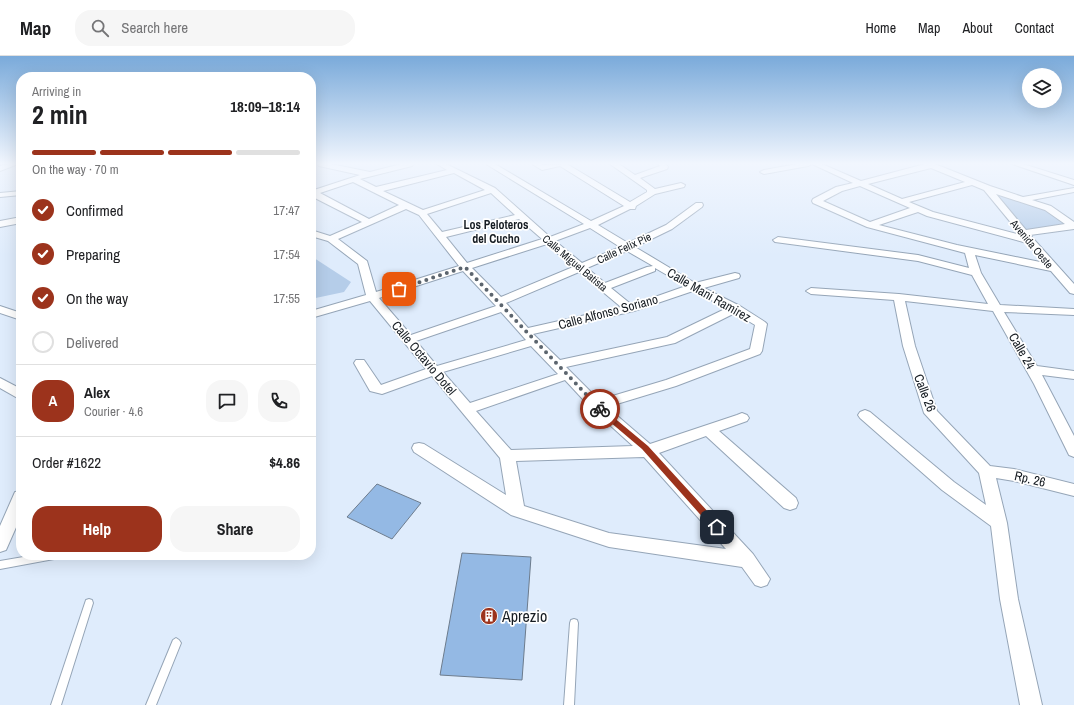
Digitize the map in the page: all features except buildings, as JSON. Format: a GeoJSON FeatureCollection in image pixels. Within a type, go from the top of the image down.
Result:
{"type":"FeatureCollection","features":[{"type":"Feature","properties":{"kind":"street"},"geometry":{"type":"LineString","coordinates":[[385,194],[422,213],[465,267],[502,304],[530,337],[596,405],[648,451],[747,560],[761,579]]}},
{"type":"Feature","properties":{"kind":"street"},"geometry":{"type":"LineString","coordinates":[[422,213],[479,194]]}},
{"type":"Feature","properties":{"kind":"street","name":"Calle Miguel Batista"},"geometry":{"type":"LineString","coordinates":[[497,194],[549,241],[630,309]]}},
{"type":"Feature","properties":{"kind":"street","name":"Calle Mani Ramirez"},"geometry":{"type":"LineString","coordinates":[[540,194],[694,287],[736,308],[761,324],[756,350],[671,383],[596,405]]}},
{"type":"Feature","properties":{"kind":"street"},"geometry":{"type":"LineString","coordinates":[[611,194],[632,207]]}},
{"type":"Feature","properties":{"kind":"street"},"geometry":{"type":"LineString","coordinates":[[316,314],[549,241],[632,207],[649,194]]}},
{"type":"Feature","properties":{"kind":"street"},"geometry":{"type":"LineString","coordinates":[[829,194],[816,201],[870,226],[969,251],[1053,268]]}},
{"type":"Feature","properties":{"kind":"street"},"geometry":{"type":"LineString","coordinates":[[886,194],[930,214],[1032,241]]}},
{"type":"Feature","properties":{"kind":"street"},"geometry":{"type":"LineString","coordinates":[[902,201],[927,194]]}},
{"type":"Feature","properties":{"kind":"street","name":"Avenida Oeste"},"geometry":{"type":"LineString","coordinates":[[992,194],[1074,291]]}},
{"type":"Feature","properties":{"kind":"street"},"geometry":{"type":"LineString","coordinates":[[1007,194],[1048,208],[1073,226]]}},
{"type":"Feature","properties":{"kind":"street"},"geometry":{"type":"LineString","coordinates":[[1022,199],[1049,194]]}},
{"type":"Feature","properties":{"kind":"street"},"geometry":{"type":"LineString","coordinates":[[316,196],[369,222]]}},
{"type":"Feature","properties":{"kind":"street"},"geometry":{"type":"LineString","coordinates":[[331,239],[406,205]]}},
{"type":"Feature","properties":{"kind":"street","name":"Calle Felix Pie"},"geometry":{"type":"LineString","coordinates":[[408,340],[502,304],[669,228],[699,205]]}},
{"type":"Feature","properties":{"kind":"street"},"geometry":{"type":"LineString","coordinates":[[870,226],[917,209]]}},
{"type":"Feature","properties":{"kind":"street"},"geometry":{"type":"LineString","coordinates":[[439,236],[521,216]]}},
{"type":"Feature","properties":{"kind":"street"},"geometry":{"type":"LineString","coordinates":[[0,224],[16,221]]}},
{"type":"Feature","properties":{"kind":"street"},"geometry":{"type":"LineString","coordinates":[[1024,233],[1073,226]]}},
{"type":"Feature","properties":{"kind":"street","name":"Calle Octavio Dotel"},"geometry":{"type":"LineString","coordinates":[[316,234],[331,239],[363,263],[372,297],[507,456]]}},
{"type":"Feature","properties":{"kind":"street"},"geometry":{"type":"LineString","coordinates":[[778,240],[918,258],[976,273]]}},
{"type":"Feature","properties":{"kind":"street","name":"Calle 24"},"geometry":{"type":"LineString","coordinates":[[969,251],[976,273],[1033,370],[1074,451]]}},
{"type":"Feature","properties":{"kind":"street"},"geometry":{"type":"LineString","coordinates":[[604,287],[651,270]]}},
{"type":"Feature","properties":{"kind":"street","name":"Calle Alfonso Soriano"},"geometry":{"type":"LineString","coordinates":[[360,363],[375,388],[382,390],[530,337],[630,309],[694,287],[735,276]]}},
{"type":"Feature","properties":{"kind":"street"},"geometry":{"type":"LineString","coordinates":[[811,291],[899,297],[997,308],[1074,312]]}},
{"type":"Feature","properties":{"kind":"street","name":"Calle 26"},"geometry":{"type":"LineString","coordinates":[[899,297],[909,346],[930,413],[986,471]]}},
{"type":"Feature","properties":{"kind":"street"},"geometry":{"type":"LineString","coordinates":[[557,365],[672,340],[736,308]]}},
{"type":"Feature","properties":{"kind":"street"},"geometry":{"type":"LineString","coordinates":[[0,309],[16,315]]}},
{"type":"Feature","properties":{"kind":"street"},"geometry":{"type":"LineString","coordinates":[[1033,370],[1074,375]]}},
{"type":"Feature","properties":{"kind":"street"},"geometry":{"type":"LineString","coordinates":[[467,409],[567,375]]}},
{"type":"Feature","properties":{"kind":"street"},"geometry":{"type":"LineString","coordinates":[[0,382],[16,392]]}},
{"type":"Feature","properties":{"kind":"street"},"geometry":{"type":"LineString","coordinates":[[865,415],[948,486],[999,524]]}},
{"type":"Feature","properties":{"kind":"street"},"geometry":{"type":"LineString","coordinates":[[517,510],[507,456],[648,451],[710,431],[742,418]]}},
{"type":"Feature","properties":{"kind":"street"},"geometry":{"type":"LineString","coordinates":[[710,431],[790,503]]}},
{"type":"Feature","properties":{"kind":"street"},"geometry":{"type":"LineString","coordinates":[[419,448],[517,510],[609,540],[747,560]]}},
{"type":"Feature","properties":{"kind":"street"},"geometry":{"type":"LineString","coordinates":[[986,471],[999,524],[1009,599],[1030,705]]}},
{"type":"Feature","properties":{"kind":"street","name":"Rp. 26"},"geometry":{"type":"LineString","coordinates":[[986,471],[1014,475],[1074,490]]}},
{"type":"Feature","properties":{"kind":"street"},"geometry":{"type":"LineString","coordinates":[[0,545],[16,508]]}},
{"type":"Feature","properties":{"kind":"lane"},"geometry":{"type":"LineString","coordinates":[[0,565],[27,560]]}},
{"type":"Feature","properties":{"kind":"lane"},"geometry":{"type":"LineString","coordinates":[[56,705],[89,603]]}},
{"type":"Feature","properties":{"kind":"lane"},"geometry":{"type":"LineString","coordinates":[[568,705],[574,623]]}},
{"type":"Feature","properties":{"kind":"lane"},"geometry":{"type":"LineString","coordinates":[[151,705],[176,643]]}},
{"type":"Feature","properties":{"kind":"shaded area"},"geometry":{"type":"Polygon","coordinates":[[[996,194],[1045,208],[1065,224],[1026,230],[996,194]]]}},
{"type":"Feature","properties":{"kind":"shaded area"},"geometry":{"type":"Polygon","coordinates":[[[316,259],[351,282],[344,292],[316,298],[316,259]]]}},
{"type":"Feature","properties":{"kind":"way so far"},"geometry":{"type":"LineString","coordinates":[[399,289],[465,267],[499,302],[525,332],[600,409]]}},
{"type":"Feature","properties":{"kind":"place","name":"Aprezio"},"geometry":{"type":"Point","coordinates":[489,616]}},
{"type":"Feature","properties":{"kind":"district","name":"Los Peloteros del Cucho"},"geometry":{"type":"Point","coordinates":[496,232]}},
{"type":"Feature","properties":{"kind":"route"},"geometry":{"type":"LineString","coordinates":[[600,409],[645,448],[717,527]]}}]}
